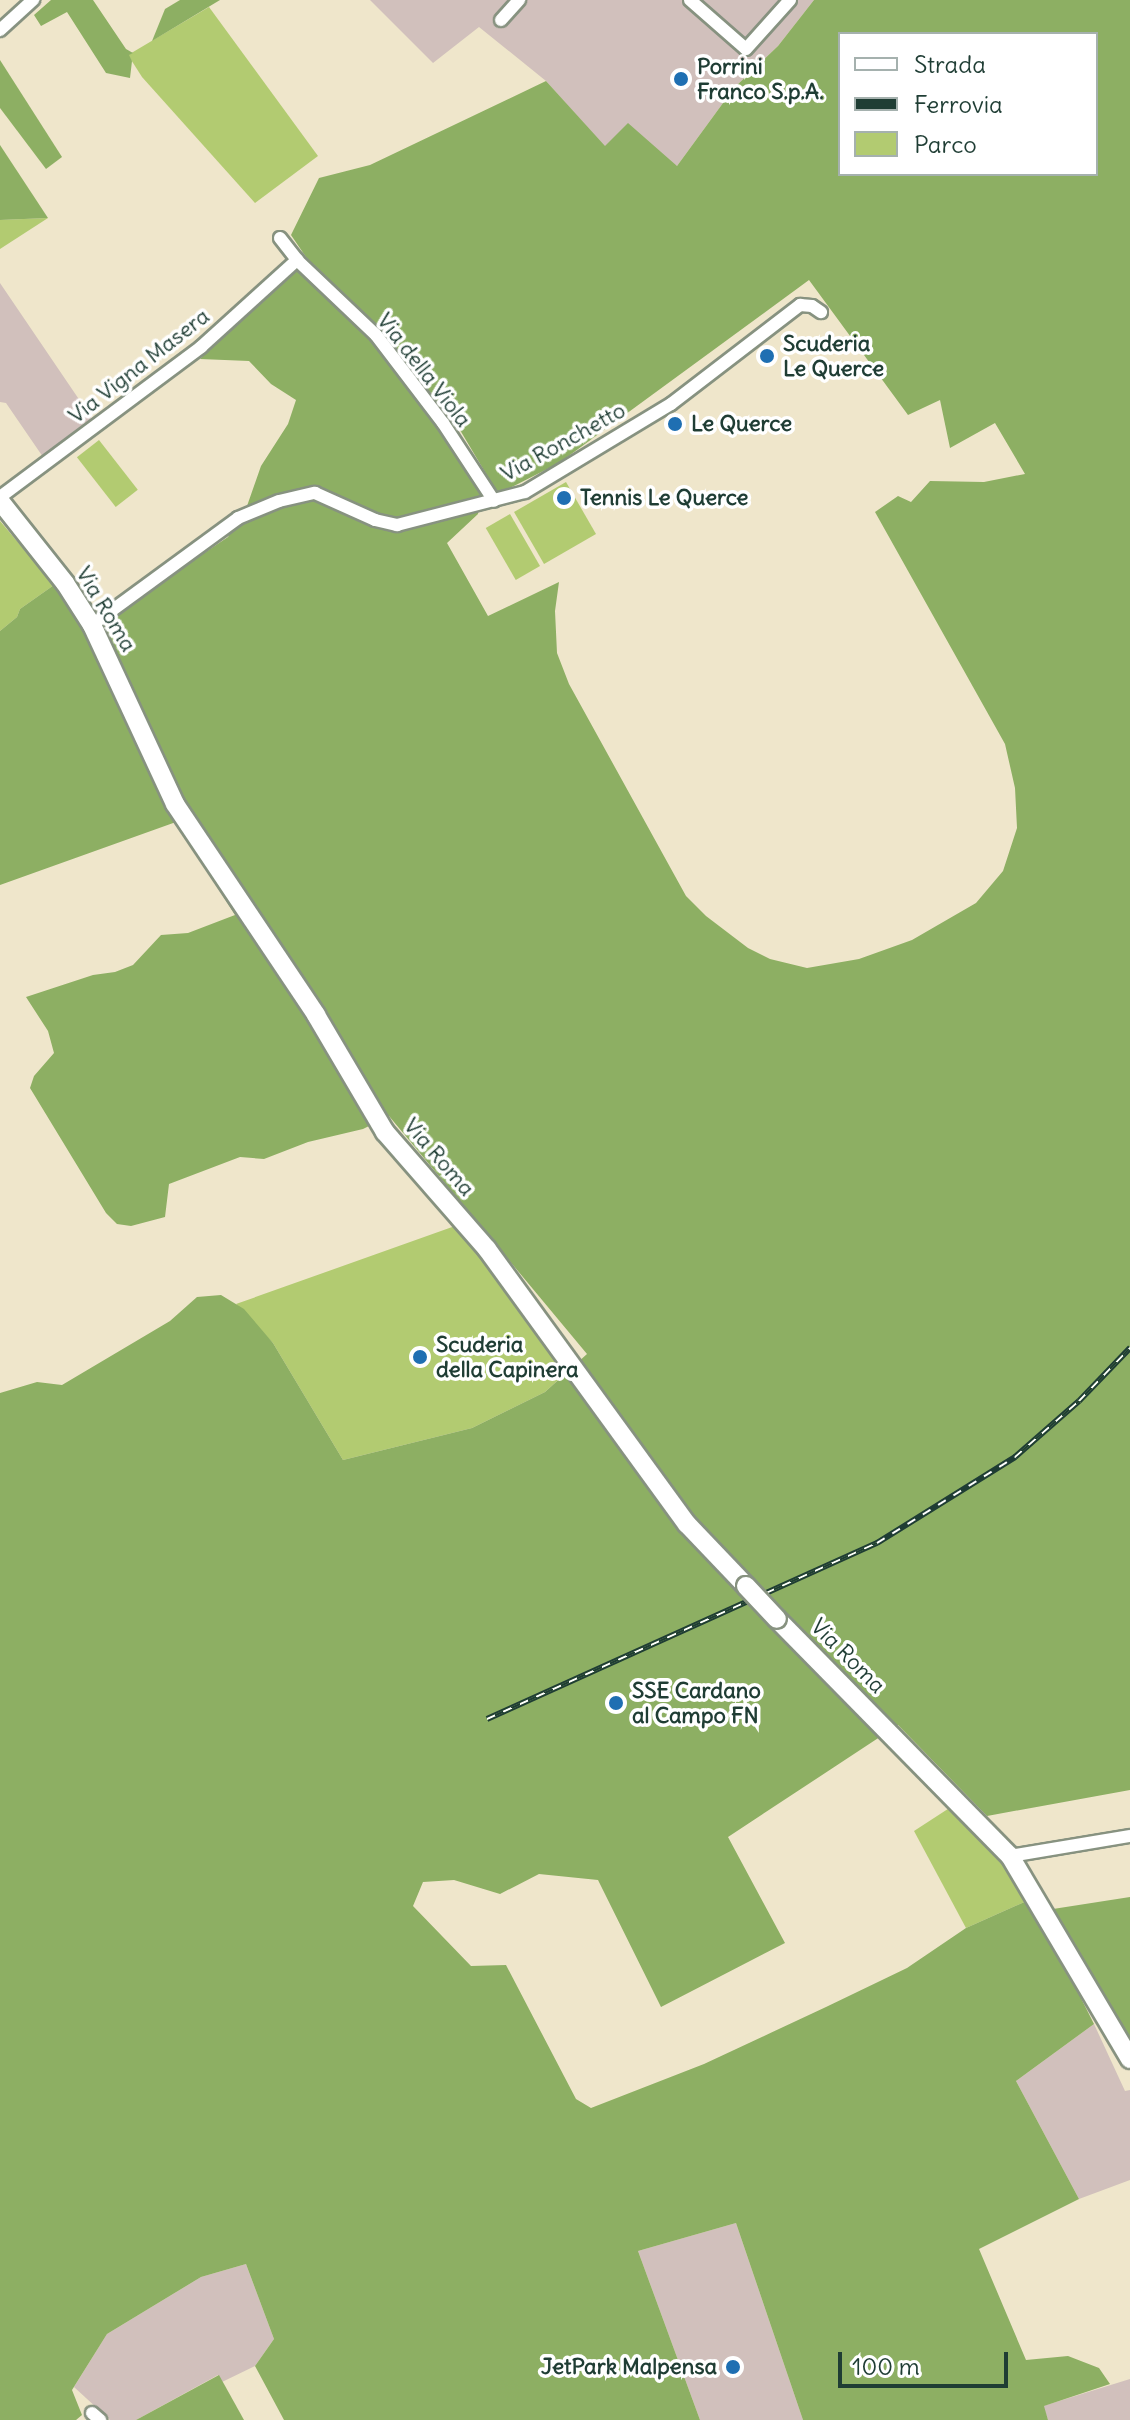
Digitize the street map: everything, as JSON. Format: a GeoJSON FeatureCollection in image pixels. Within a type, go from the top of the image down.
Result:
{"type":"FeatureCollection","features":[{"type":"Feature","properties":{"kind":"street"},"geometry":{"type":"LineString","coordinates":[[0,30],[33,0]]}},
{"type":"Feature","properties":{"kind":"street"},"geometry":{"type":"LineString","coordinates":[[501,20],[519,0]]}},
{"type":"Feature","properties":{"kind":"street"},"geometry":{"type":"LineString","coordinates":[[690,0],[746,49],[790,0]]}},
{"type":"Feature","properties":{"kind":"street","name":"Via della Viola"},"geometry":{"type":"LineString","coordinates":[[280,238],[297,260],[376,335],[443,423],[494,501]]}},
{"type":"Feature","properties":{"kind":"street","name":"Via Vigna Masera"},"geometry":{"type":"LineString","coordinates":[[0,499],[201,347],[297,260]]}},
{"type":"Feature","properties":{"kind":"street","name":"Via Ronchetto"},"geometry":{"type":"LineString","coordinates":[[92,625],[238,518],[279,501],[315,493],[375,520],[397,525],[525,492],[671,404],[800,305],[812,306],[821,312]]}},
{"type":"Feature","properties":{"kind":"street","name":"Via Roma"},"geometry":{"type":"LineString","coordinates":[[0,499],[65,583],[92,625],[175,804],[316,1015],[385,1132],[487,1249],[687,1524],[1010,1856],[1130,2059]]}},
{"type":"Feature","properties":{"kind":"street"},"geometry":{"type":"LineString","coordinates":[[1010,1856],[1130,1836]]}},
{"type":"Feature","properties":{"kind":"shaded area"},"geometry":{"type":"Polygon","coordinates":[[[370,0],[814,0],[778,46],[734,88],[677,166],[605,147],[546,81],[479,27],[433,63],[370,0]]]}},
{"type":"Feature","properties":{"kind":"shaded area"},"geometry":{"type":"Polygon","coordinates":[[[0,283],[93,420],[43,457],[6,403],[0,402],[0,283]]]}},
{"type":"Feature","properties":{"kind":"shaded area"},"geometry":{"type":"Polygon","coordinates":[[[1094,2024],[1125,2091],[1130,2090],[1130,2180],[1079,2199],[1016,2081],[1094,2024]]]}},
{"type":"Feature","properties":{"kind":"shaded area"},"geometry":{"type":"Polygon","coordinates":[[[736,2223],[803,2420],[700,2420],[638,2251],[736,2223]]]}},
{"type":"Feature","properties":{"kind":"shaded area"},"geometry":{"type":"Polygon","coordinates":[[[246,2264],[274,2339],[255,2366],[222,2382],[218,2375],[136,2420],[110,2420],[74,2387],[107,2334],[201,2277],[246,2264]]]}},
{"type":"Feature","properties":{"kind":"shaded area"},"geometry":{"type":"Polygon","coordinates":[[[1130,2379],[1130,2420],[1048,2420],[1043,2406],[1130,2379]]]}},
{"type":"Feature","properties":{"kind":"green space"},"geometry":{"type":"Polygon","coordinates":[[[51,0],[93,0],[126,49],[133,53],[129,55],[132,61],[130,78],[106,73],[67,12],[41,26],[34,15],[51,0]]]}},
{"type":"Feature","properties":{"kind":"green space"},"geometry":{"type":"Polygon","coordinates":[[[180,0],[220,0],[152,41],[165,9],[180,0]]]}},
{"type":"Feature","properties":{"kind":"green space"},"geometry":{"type":"Polygon","coordinates":[[[814,0],[1130,0],[1130,1790],[987,1816],[898,1725],[728,1837],[785,1943],[661,2007],[598,1880],[539,1874],[500,1894],[454,1880],[423,1882],[413,1906],[471,1966],[506,1965],[576,2099],[591,2108],[704,2064],[826,2007],[907,1968],[966,1928],[1031,1899],[1094,2024],[1016,2081],[1079,2199],[979,2249],[1026,2360],[1068,2356],[1099,2368],[1110,2384],[1044,2406],[1048,2420],[803,2420],[736,2223],[638,2251],[700,2420],[284,2420],[255,2366],[274,2339],[246,2264],[201,2277],[107,2334],[72,2390],[82,2415],[76,2420],[0,2420],[0,1393],[37,1382],[62,1385],[170,1321],[197,1297],[221,1295],[244,1309],[273,1343],[343,1460],[472,1428],[545,1392],[587,1354],[389,1116],[363,1129],[308,1142],[264,1159],[240,1157],[169,1184],[165,1217],[131,1226],[117,1224],[106,1213],[30,1088],[34,1076],[54,1053],[48,1031],[26,997],[133,965],[161,935],[188,933],[235,915],[176,822],[0,885],[0,631],[17,617],[20,609],[54,585],[90,630],[228,537],[247,506],[261,466],[288,424],[296,400],[271,384],[249,361],[200,359],[296,268],[371,337],[482,488],[478,514],[447,543],[488,616],[559,582],[555,611],[557,653],[569,684],[686,896],[706,916],[748,948],[770,959],[807,968],[859,959],[912,940],[976,903],[1003,871],[1017,828],[1015,788],[1005,744],[875,512],[898,496],[911,502],[930,481],[984,482],[1025,474],[995,423],[950,448],[940,400],[908,415],[809,280],[559,463],[498,494],[460,430],[378,326],[306,257],[291,235],[319,178],[370,165],[546,81],[605,146],[628,123],[677,166],[734,88],[778,46],[814,0]]]}},
{"type":"Feature","properties":{"kind":"green space"},"geometry":{"type":"Polygon","coordinates":[[[209,7],[318,156],[255,203],[142,77],[128,55],[209,7]]]}},
{"type":"Feature","properties":{"kind":"green space"},"geometry":{"type":"Polygon","coordinates":[[[0,60],[62,157],[46,169],[0,108],[0,60]]]}},
{"type":"Feature","properties":{"kind":"green space"},"geometry":{"type":"Polygon","coordinates":[[[0,145],[48,218],[0,220],[0,145]]]}},
{"type":"Feature","properties":{"kind":"green space"},"geometry":{"type":"Polygon","coordinates":[[[48,218],[0,249],[0,220],[48,218]]]}},
{"type":"Feature","properties":{"kind":"green space"},"geometry":{"type":"Polygon","coordinates":[[[99,440],[138,490],[116,507],[77,457],[99,440]]]}},
{"type":"Feature","properties":{"kind":"green space"},"geometry":{"type":"Polygon","coordinates":[[[566,482],[596,534],[544,564],[514,512],[566,482]]]}},
{"type":"Feature","properties":{"kind":"green space"},"geometry":{"type":"Polygon","coordinates":[[[510,514],[540,566],[516,580],[486,528],[510,514]]]}},
{"type":"Feature","properties":{"kind":"green space"},"geometry":{"type":"Polygon","coordinates":[[[0,521],[54,585],[20,609],[17,617],[0,631],[0,521]]]}},
{"type":"Feature","properties":{"kind":"green space","name":"Scuderia della Capinera"},"geometry":{"type":"Polygon","coordinates":[[[455,1226],[569,1370],[545,1392],[472,1428],[343,1460],[273,1343],[236,1304],[455,1226]]]}},
{"type":"Feature","properties":{"kind":"green space"},"geometry":{"type":"Polygon","coordinates":[[[954,1805],[1031,1899],[966,1928],[914,1831],[954,1805]]]}},
{"type":"Feature","properties":{"kind":"green space"},"geometry":{"type":"Polygon","coordinates":[[[1130,1897],[1130,2044],[1053,1909],[1130,1897]]]}},
{"type":"Feature","properties":{"kind":"green space"},"geometry":{"type":"Polygon","coordinates":[[[219,2375],[244,2420],[136,2420],[219,2375]]]}},
{"type":"Feature","properties":{"kind":"railway"},"geometry":{"type":"LineString","coordinates":[[487,1719],[877,1543],[1015,1457],[1079,1401],[1130,1348]]}},
{"type":"Feature","properties":{"kind":"place","name":"Porrini Franco S.p.A."},"geometry":{"type":"Point","coordinates":[681,79]}},
{"type":"Feature","properties":{"kind":"place","name":"Scuderia Le Querce"},"geometry":{"type":"Point","coordinates":[767,356]}},
{"type":"Feature","properties":{"kind":"place","name":"Le Querce"},"geometry":{"type":"Point","coordinates":[675,424]}},
{"type":"Feature","properties":{"kind":"place","name":"Tennis Le Querce"},"geometry":{"type":"Point","coordinates":[564,498]}},
{"type":"Feature","properties":{"kind":"place","name":"Scuderia della Capinera"},"geometry":{"type":"Point","coordinates":[420,1357]}},
{"type":"Feature","properties":{"kind":"place","name":"SSE Cardano al Campo FN"},"geometry":{"type":"Point","coordinates":[616,1703]}},
{"type":"Feature","properties":{"kind":"place","name":"JetPark Malpensa"},"geometry":{"type":"Point","coordinates":[733,2367]}}]}
